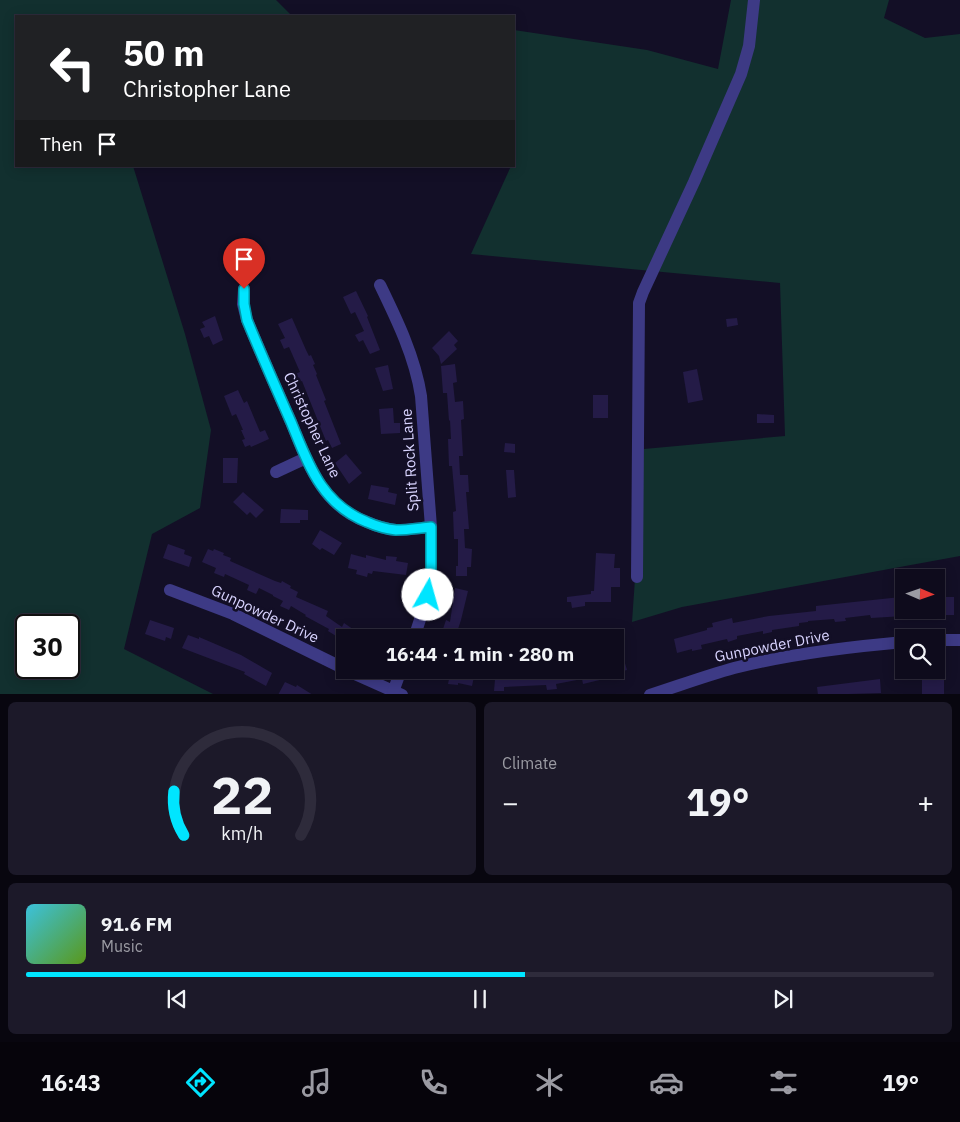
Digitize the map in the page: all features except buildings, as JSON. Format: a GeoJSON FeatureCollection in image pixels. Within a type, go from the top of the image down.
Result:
{"type":"FeatureCollection","features":[{"type":"Feature","properties":{"kind":"street"},"geometry":{"type":"LineString","coordinates":[[637,577],[640,303],[646,284],[694,182],[741,74],[749,46],[754,0]]}},
{"type":"Feature","properties":{"kind":"street","name":"Split Rock Lane"},"geometry":{"type":"LineString","coordinates":[[380,285],[401,330],[419,378],[422,405],[431,527],[430,583],[426,603],[417,629]]}},
{"type":"Feature","properties":{"kind":"street","name":"Christopher Lane"},"geometry":{"type":"LineString","coordinates":[[244,289],[247,320],[306,458],[320,486],[330,499],[359,519],[376,526],[395,530],[431,527]]}},
{"type":"Feature","properties":{"kind":"street"},"geometry":{"type":"LineString","coordinates":[[276,472],[306,458]]}},
{"type":"Feature","properties":{"kind":"street","name":"Gunpowder Drive"},"geometry":{"type":"LineString","coordinates":[[170,590],[233,614],[336,665]]}},
{"type":"Feature","properties":{"kind":"street"},"geometry":{"type":"LineString","coordinates":[[945,640],[960,640]]}},
{"type":"Feature","properties":{"kind":"street","name":"Gunpowder Drive"},"geometry":{"type":"LineString","coordinates":[[650,694],[735,668],[828,650],[895,643]]}},
{"type":"Feature","properties":{"kind":"street","name":"Gunpowder Drive"},"geometry":{"type":"LineString","coordinates":[[366,679],[397,693]]}},
{"type":"Feature","properties":{"kind":"street"},"geometry":{"type":"LineString","coordinates":[[397,693],[399,679]]}},
{"type":"Feature","properties":{"kind":"green space"},"geometry":{"type":"Polygon","coordinates":[[[0,0],[276,0],[291,15],[15,15],[15,167],[133,167],[185,334],[211,430],[200,508],[152,534],[124,649],[213,694],[0,694],[0,0]]]}},
{"type":"Feature","properties":{"kind":"green space"},"geometry":{"type":"Polygon","coordinates":[[[731,0],[889,0],[884,18],[925,38],[960,34],[960,556],[682,607],[632,622],[644,449],[785,436],[780,283],[471,254],[511,167],[515,167],[515,30],[647,50],[718,69],[731,0]]]}},
{"type":"Feature","properties":{"kind":"route"},"geometry":{"type":"LineString","coordinates":[[244,289],[247,320],[306,458],[320,486],[330,499],[359,519],[376,526],[395,530],[431,527],[431,568],[428,595]]}}]}
